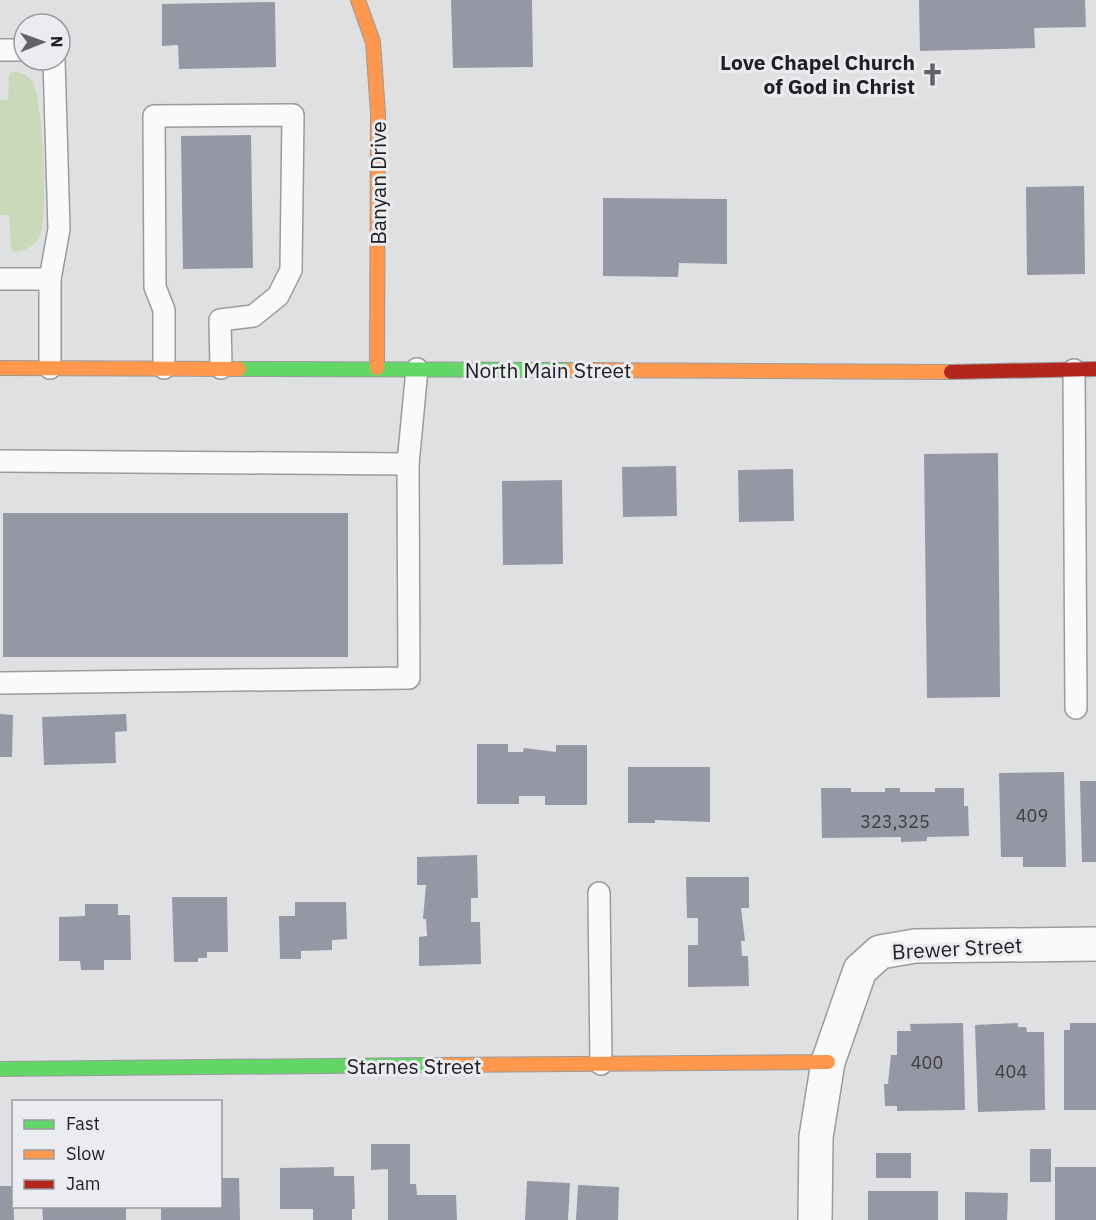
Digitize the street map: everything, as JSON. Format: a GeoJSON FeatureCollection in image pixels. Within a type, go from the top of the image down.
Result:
{"type":"FeatureCollection","features":[{"type":"Feature","properties":{"kind":"street","name":"Banyan Drive"},"geometry":{"type":"LineString","coordinates":[[358,0],[372,42],[378,113],[377,368]]}},
{"type":"Feature","properties":{"kind":"street","name":"North Main Street"},"geometry":{"type":"LineString","coordinates":[[0,368],[1096,369]]}},
{"type":"Feature","properties":{"kind":"street","name":"Brewer Street"},"geometry":{"type":"LineString","coordinates":[[815,1220],[816,1137],[828,1062],[860,970],[880,952],[915,946],[1096,944]]}},
{"type":"Feature","properties":{"kind":"street","name":"Starnes Street"},"geometry":{"type":"LineString","coordinates":[[0,1069],[828,1062]]}},
{"type":"Feature","properties":{"kind":"lane"},"geometry":{"type":"LineString","coordinates":[[50,368],[50,279],[59,229],[54,72]]}},
{"type":"Feature","properties":{"kind":"lane"},"geometry":{"type":"LineString","coordinates":[[164,368],[164,310],[155,287],[154,116],[293,114],[291,270],[278,296],[253,316],[220,320],[221,368]]}},
{"type":"Feature","properties":{"kind":"lane"},"geometry":{"type":"LineString","coordinates":[[0,279],[50,279]]}},
{"type":"Feature","properties":{"kind":"lane"},"geometry":{"type":"LineString","coordinates":[[0,683],[409,678],[408,464],[417,369]]}},
{"type":"Feature","properties":{"kind":"lane"},"geometry":{"type":"LineString","coordinates":[[1074,370],[1077,708]]}},
{"type":"Feature","properties":{"kind":"lane"},"geometry":{"type":"LineString","coordinates":[[0,461],[408,464]]}},
{"type":"Feature","properties":{"kind":"lane"},"geometry":{"type":"LineString","coordinates":[[599,893],[601,1064]]}},
{"type":"Feature","properties":{"kind":"green space"},"geometry":{"type":"Polygon","coordinates":[[[21,73],[28,77],[36,91],[42,132],[44,183],[43,225],[40,236],[29,247],[14,252],[11,249],[9,215],[0,215],[0,100],[8,100],[9,74],[21,73]]]}},
{"type":"Feature","properties":{"kind":"building"},"geometry":{"type":"Polygon","coordinates":[[[451,0],[532,0],[533,67],[453,68],[451,0]]]}},
{"type":"Feature","properties":{"kind":"building"},"geometry":{"type":"Polygon","coordinates":[[[919,0],[1085,0],[1086,27],[1034,28],[1035,48],[920,51],[919,0]]]}},
{"type":"Feature","properties":{"kind":"building"},"geometry":{"type":"Polygon","coordinates":[[[275,2],[276,67],[179,69],[178,45],[162,46],[162,4],[275,2]]]}},
{"type":"Feature","properties":{"kind":"building"},"geometry":{"type":"Polygon","coordinates":[[[251,135],[253,268],[183,269],[181,136],[251,135]]]}},
{"type":"Feature","properties":{"kind":"building"},"geometry":{"type":"Polygon","coordinates":[[[1084,186],[1085,274],[1027,275],[1026,187],[1084,186]]]}},
{"type":"Feature","properties":{"kind":"building"},"geometry":{"type":"Polygon","coordinates":[[[603,198],[727,199],[727,264],[679,263],[678,277],[603,276],[603,198]]]}},
{"type":"Feature","properties":{"kind":"building"},"geometry":{"type":"Polygon","coordinates":[[[998,453],[1000,697],[927,698],[924,454],[998,453]]]}},
{"type":"Feature","properties":{"kind":"building"},"geometry":{"type":"Polygon","coordinates":[[[676,466],[677,516],[623,517],[622,467],[676,466]]]}},
{"type":"Feature","properties":{"kind":"building"},"geometry":{"type":"Polygon","coordinates":[[[793,469],[794,521],[739,522],[738,470],[793,469]]]}},
{"type":"Feature","properties":{"kind":"building"},"geometry":{"type":"Polygon","coordinates":[[[562,480],[563,564],[503,565],[502,481],[562,480]]]}},
{"type":"Feature","properties":{"kind":"building"},"geometry":{"type":"Polygon","coordinates":[[[3,513],[348,513],[348,657],[3,657],[3,513]]]}},
{"type":"Feature","properties":{"kind":"building"},"geometry":{"type":"Polygon","coordinates":[[[0,714],[13,715],[12,757],[0,757],[0,714]]]}},
{"type":"Feature","properties":{"kind":"building"},"geometry":{"type":"Polygon","coordinates":[[[126,714],[127,731],[115,732],[116,763],[44,765],[42,717],[126,714]]]}},
{"type":"Feature","properties":{"kind":"building"},"geometry":{"type":"Polygon","coordinates":[[[477,744],[508,744],[508,752],[523,752],[524,748],[556,752],[556,745],[587,745],[587,805],[545,805],[545,796],[519,796],[519,804],[477,804],[477,744]]]}},
{"type":"Feature","properties":{"kind":"building"},"geometry":{"type":"Polygon","coordinates":[[[628,767],[710,767],[710,822],[655,820],[655,823],[628,823],[628,767]]]}},
{"type":"Feature","properties":{"kind":"building"},"geometry":{"type":"Polygon","coordinates":[[[1064,772],[1066,867],[1023,867],[1023,857],[1001,857],[999,773],[1064,772]]]}},
{"type":"Feature","properties":{"kind":"building"},"geometry":{"type":"Polygon","coordinates":[[[1080,781],[1096,781],[1096,862],[1082,862],[1080,781]]]}},
{"type":"Feature","properties":{"kind":"building"},"geometry":{"type":"Polygon","coordinates":[[[821,788],[851,788],[851,792],[885,792],[885,788],[900,788],[900,792],[935,792],[935,788],[964,788],[964,806],[968,806],[969,836],[927,837],[927,841],[901,842],[901,837],[822,838],[821,788]]]}},
{"type":"Feature","properties":{"kind":"building"},"geometry":{"type":"Polygon","coordinates":[[[477,855],[478,898],[471,898],[471,922],[480,922],[481,964],[419,966],[419,937],[427,936],[426,919],[423,919],[426,885],[417,885],[417,857],[477,855]]]}},
{"type":"Feature","properties":{"kind":"building"},"geometry":{"type":"Polygon","coordinates":[[[686,877],[749,877],[749,908],[741,908],[745,941],[741,941],[742,956],[748,956],[749,986],[688,987],[688,945],[698,945],[698,918],[687,918],[686,877]]]}},
{"type":"Feature","properties":{"kind":"building"},"geometry":{"type":"Polygon","coordinates":[[[172,897],[227,897],[228,952],[207,952],[207,958],[198,958],[198,962],[174,962],[172,897]]]}},
{"type":"Feature","properties":{"kind":"building"},"geometry":{"type":"Polygon","coordinates":[[[295,902],[346,902],[347,939],[332,940],[332,950],[301,951],[301,959],[280,959],[279,916],[295,916],[295,902]]]}},
{"type":"Feature","properties":{"kind":"building"},"geometry":{"type":"Polygon","coordinates":[[[85,904],[118,904],[118,915],[130,915],[131,960],[104,960],[104,970],[81,970],[80,961],[59,961],[59,917],[85,916],[85,904]]]}},
{"type":"Feature","properties":{"kind":"building"},"geometry":{"type":"Polygon","coordinates":[[[963,1023],[965,1110],[897,1111],[897,1106],[885,1106],[884,1084],[888,1084],[891,1055],[897,1055],[897,1031],[911,1031],[910,1024],[963,1023]]]}},
{"type":"Feature","properties":{"kind":"building"},"geometry":{"type":"Polygon","coordinates":[[[1018,1023],[1018,1027],[1026,1027],[1027,1032],[1044,1032],[1045,1110],[978,1112],[975,1025],[1018,1023]]]}},
{"type":"Feature","properties":{"kind":"building"},"geometry":{"type":"Polygon","coordinates":[[[1070,1023],[1096,1023],[1096,1110],[1064,1110],[1064,1030],[1070,1030],[1070,1023]]]}},
{"type":"Feature","properties":{"kind":"building"},"geometry":{"type":"Polygon","coordinates":[[[371,1144],[410,1144],[410,1184],[416,1184],[417,1195],[456,1195],[457,1220],[388,1220],[388,1169],[371,1170],[371,1144]]]}},
{"type":"Feature","properties":{"kind":"building"},"geometry":{"type":"Polygon","coordinates":[[[1030,1149],[1051,1149],[1051,1182],[1030,1182],[1030,1149]]]}},
{"type":"Feature","properties":{"kind":"building"},"geometry":{"type":"Polygon","coordinates":[[[876,1153],[911,1153],[911,1178],[876,1178],[876,1153]]]}},
{"type":"Feature","properties":{"kind":"building"},"geometry":{"type":"Polygon","coordinates":[[[334,1167],[334,1176],[354,1176],[355,1209],[352,1209],[352,1220],[313,1220],[313,1209],[280,1209],[280,1168],[334,1167]]]}},
{"type":"Feature","properties":{"kind":"building"},"geometry":{"type":"Polygon","coordinates":[[[1055,1167],[1096,1167],[1096,1220],[1055,1220],[1055,1167]]]}},
{"type":"Feature","properties":{"kind":"building"},"geometry":{"type":"Polygon","coordinates":[[[222,1178],[239,1178],[240,1220],[161,1220],[161,1208],[222,1208],[222,1178]]]}},
{"type":"Feature","properties":{"kind":"building"},"geometry":{"type":"Polygon","coordinates":[[[527,1181],[570,1183],[568,1220],[525,1220],[527,1181]]]}},
{"type":"Feature","properties":{"kind":"building"},"geometry":{"type":"Polygon","coordinates":[[[578,1185],[619,1187],[618,1220],[576,1220],[578,1185]]]}},
{"type":"Feature","properties":{"kind":"building"},"geometry":{"type":"Polygon","coordinates":[[[0,1186],[12,1186],[14,1220],[0,1220],[0,1186]]]}},
{"type":"Feature","properties":{"kind":"building"},"geometry":{"type":"Polygon","coordinates":[[[868,1191],[938,1191],[938,1220],[868,1220],[868,1191]]]}},
{"type":"Feature","properties":{"kind":"building"},"geometry":{"type":"Polygon","coordinates":[[[965,1192],[1008,1193],[1007,1220],[965,1220],[965,1192]]]}},
{"type":"Feature","properties":{"kind":"building"},"geometry":{"type":"Polygon","coordinates":[[[42,1208],[126,1208],[126,1220],[43,1220],[42,1208]]]}},
{"type":"Feature","properties":{"kind":"traffic: fast"},"geometry":{"type":"LineString","coordinates":[[239,369],[571,370]]}},
{"type":"Feature","properties":{"kind":"traffic: fast"},"geometry":{"type":"LineString","coordinates":[[0,1069],[430,1065]]}},
{"type":"Feature","properties":{"kind":"traffic: slow"},"geometry":{"type":"LineString","coordinates":[[358,0],[373,42],[378,113],[377,368]]}},
{"type":"Feature","properties":{"kind":"traffic: slow"},"geometry":{"type":"LineString","coordinates":[[0,368],[239,369]]}},
{"type":"Feature","properties":{"kind":"traffic: slow"},"geometry":{"type":"LineString","coordinates":[[571,370],[951,372]]}},
{"type":"Feature","properties":{"kind":"traffic: slow"},"geometry":{"type":"LineString","coordinates":[[430,1065],[828,1062]]}},
{"type":"Feature","properties":{"kind":"traffic: jam"},"geometry":{"type":"LineString","coordinates":[[951,372],[1096,369]]}},
{"type":"Feature","properties":{"kind":"place","name":"Love Chapel Church of God in Christ"},"geometry":{"type":"Point","coordinates":[933,74]}}]}
